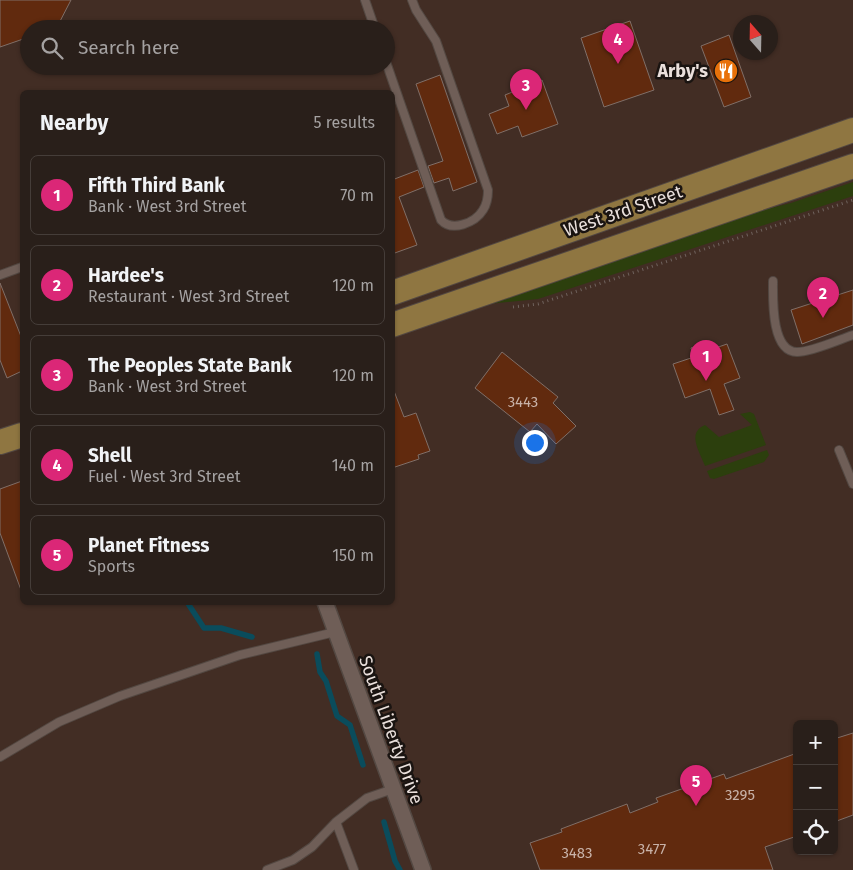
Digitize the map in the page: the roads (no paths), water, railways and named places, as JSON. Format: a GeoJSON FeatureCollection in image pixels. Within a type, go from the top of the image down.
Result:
{"type":"FeatureCollection","features":[{"type":"Feature","properties":{"kind":"main road","name":"West 3rd Street"},"geometry":{"type":"LineString","coordinates":[[395,292],[853,130]]}},
{"type":"Feature","properties":{"kind":"main road","name":"West 3rd Street"},"geometry":{"type":"LineString","coordinates":[[395,324],[853,166]]}},
{"type":"Feature","properties":{"kind":"main road"},"geometry":{"type":"LineString","coordinates":[[0,442],[20,435]]}},
{"type":"Feature","properties":{"kind":"street","name":"South Liberty Drive"},"geometry":{"type":"LineString","coordinates":[[326,605],[334,632],[423,870]]}},
{"type":"Feature","properties":{"kind":"lane"},"geometry":{"type":"LineString","coordinates":[[365,0],[372,20]]}},
{"type":"Feature","properties":{"kind":"lane"},"geometry":{"type":"LineString","coordinates":[[391,75],[441,220],[446,225],[453,227],[476,218],[483,210],[487,201],[488,190],[436,41],[416,10],[412,0]]}},
{"type":"Feature","properties":{"kind":"lane"},"geometry":{"type":"LineString","coordinates":[[0,275],[20,268]]}},
{"type":"Feature","properties":{"kind":"lane"},"geometry":{"type":"LineString","coordinates":[[773,281],[773,307],[779,339],[788,350],[797,352],[853,335]]}},
{"type":"Feature","properties":{"kind":"lane"},"geometry":{"type":"LineString","coordinates":[[840,450],[853,484]]}},
{"type":"Feature","properties":{"kind":"lane"},"geometry":{"type":"LineString","coordinates":[[0,757],[59,722],[120,696],[240,655],[334,632]]}},
{"type":"Feature","properties":{"kind":"lane"},"geometry":{"type":"LineString","coordinates":[[267,870],[293,860],[312,847],[336,822],[367,798],[393,789]]}},
{"type":"Feature","properties":{"kind":"lane"},"geometry":{"type":"LineString","coordinates":[[336,822],[354,870]]}},
{"type":"Feature","properties":{"kind":"waterway"},"geometry":{"type":"LineString","coordinates":[[189,605],[204,628],[221,628],[252,637]]}},
{"type":"Feature","properties":{"kind":"waterway"},"geometry":{"type":"LineString","coordinates":[[317,654],[320,672],[326,681],[337,716],[350,725],[363,765]]}},
{"type":"Feature","properties":{"kind":"waterway"},"geometry":{"type":"LineString","coordinates":[[384,822],[395,861],[400,870]]}},
{"type":"Feature","properties":{"kind":"place","name":"Shell"},"geometry":{"type":"Point","coordinates":[618,64]}},
{"type":"Feature","properties":{"kind":"place","name":"Arby's"},"geometry":{"type":"Point","coordinates":[726,71]}},
{"type":"Feature","properties":{"kind":"place","name":"The Peoples State Bank"},"geometry":{"type":"Point","coordinates":[526,110]}},
{"type":"Feature","properties":{"kind":"place","name":"Hardee's"},"geometry":{"type":"Point","coordinates":[823,318]}},
{"type":"Feature","properties":{"kind":"place","name":"Fifth Third Bank"},"geometry":{"type":"Point","coordinates":[706,381]}},
{"type":"Feature","properties":{"kind":"place","name":"Planet Fitness"},"geometry":{"type":"Point","coordinates":[696,806]}}]}
